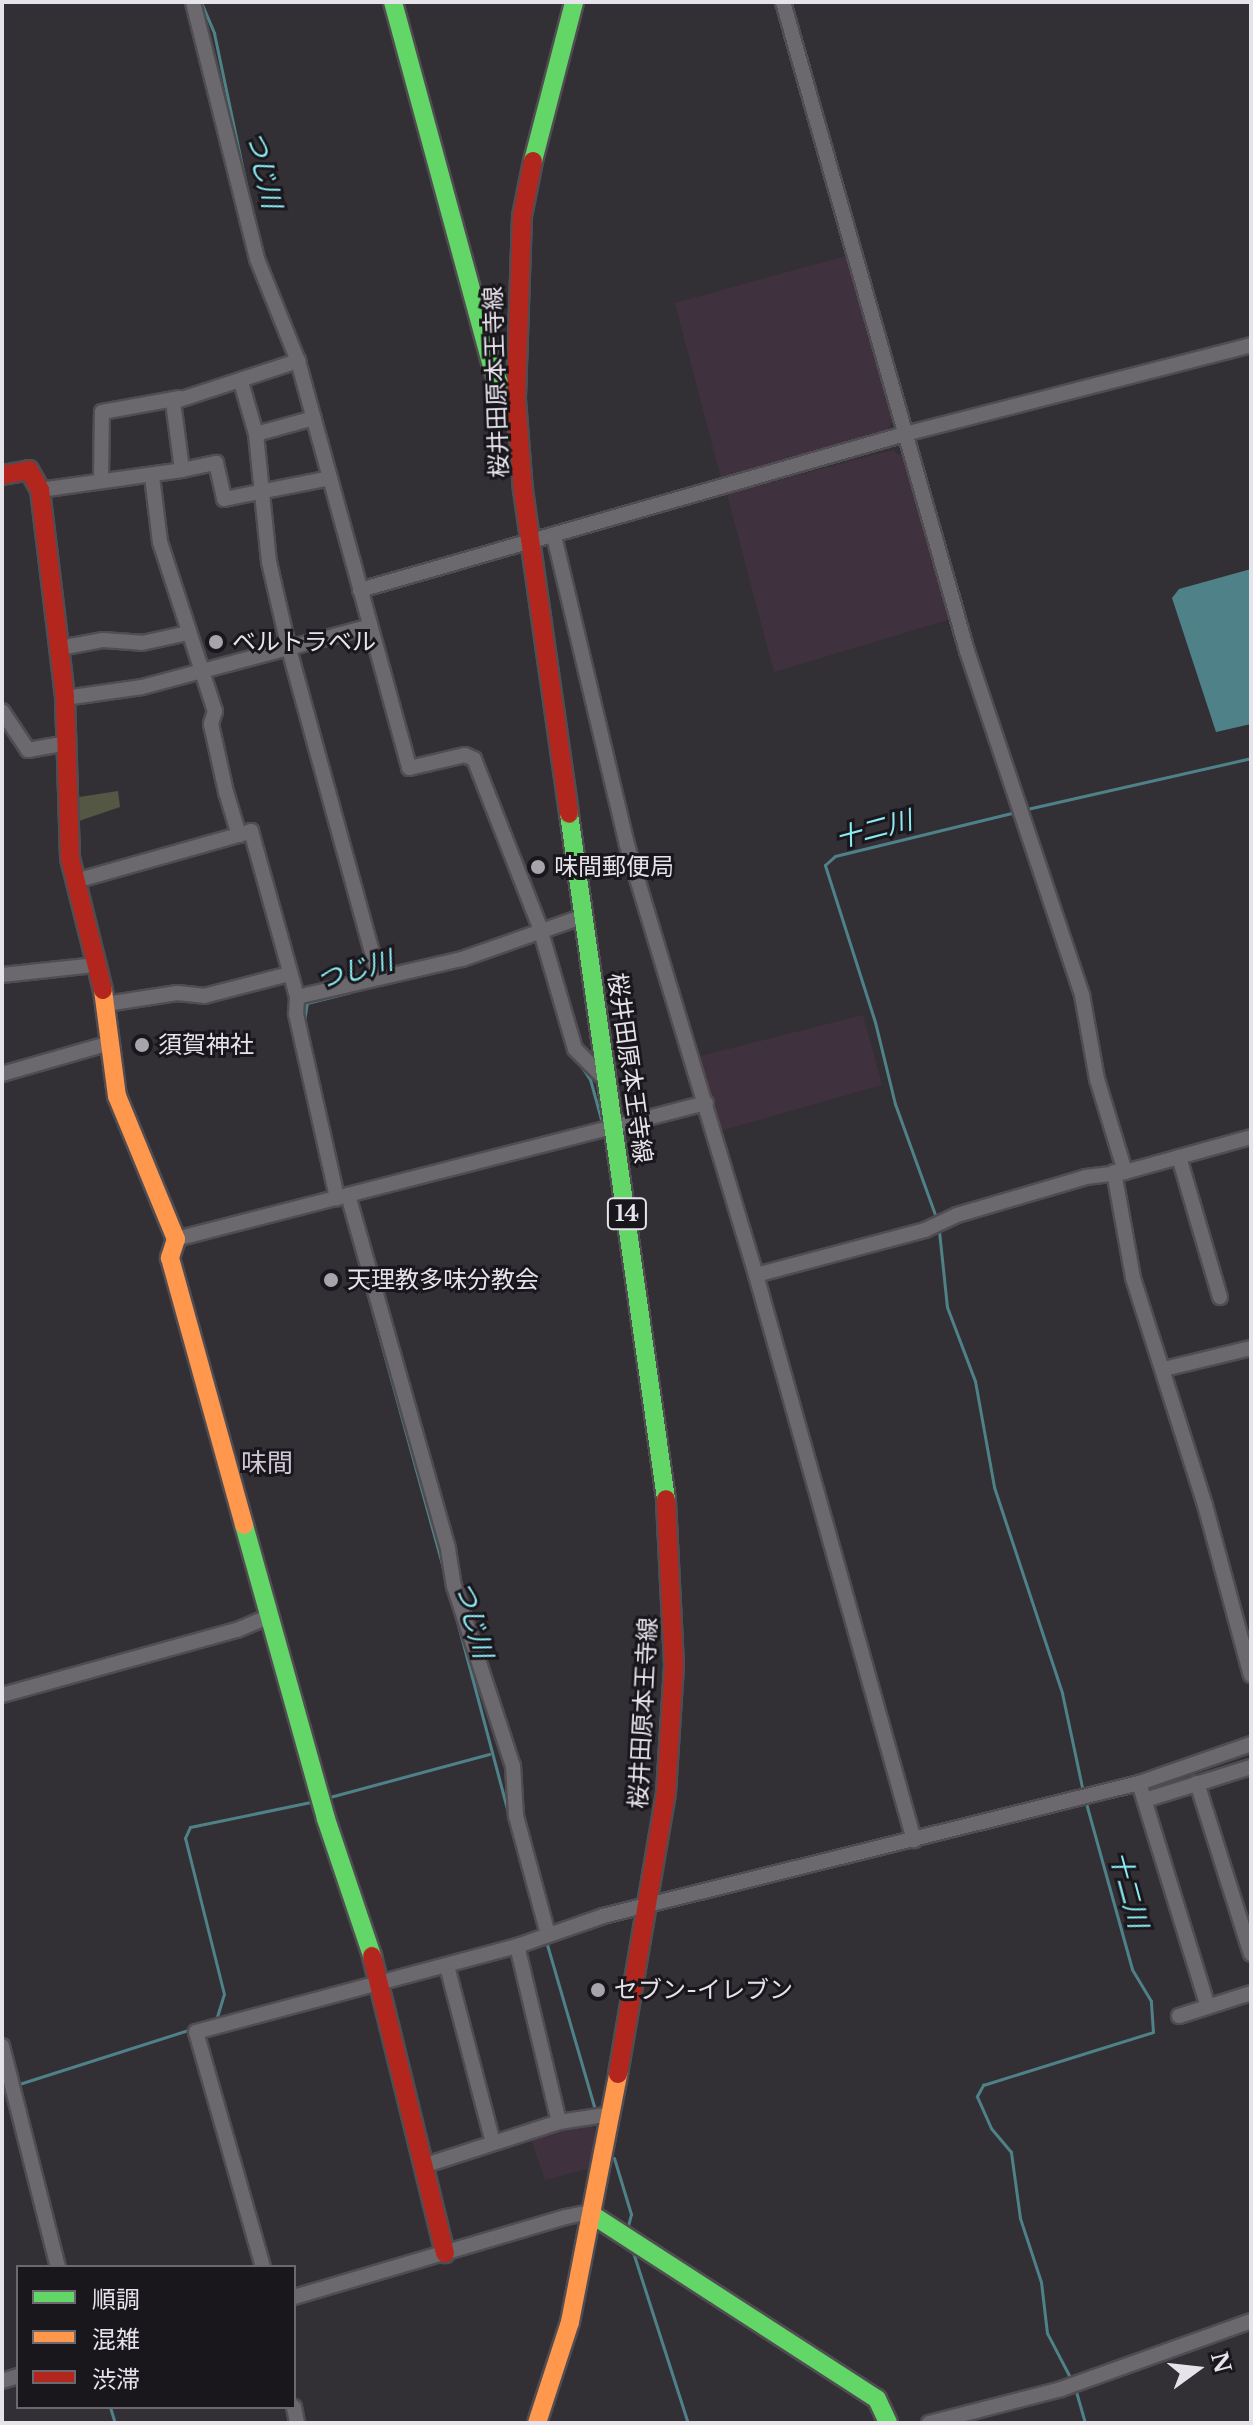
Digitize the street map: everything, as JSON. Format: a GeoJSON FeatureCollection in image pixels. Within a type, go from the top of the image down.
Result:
{"type":"FeatureCollection","features":[{"type":"Feature","properties":{"kind":"street"},"geometry":{"type":"LineString","coordinates":[[193,2],[257,259],[298,361],[368,627],[409,768],[465,755],[474,759],[541,931],[575,1049],[608,1082]]}},
{"type":"Feature","properties":{"kind":"street"},"geometry":{"type":"LineString","coordinates":[[393,2],[493,369],[504,394],[516,400]]}},
{"type":"Feature","properties":{"kind":"street","name":"桜井田原本王寺線"},"geometry":{"type":"LineString","coordinates":[[537,2423],[570,2322],[594,2216],[601,2115],[649,1906],[672,1729],[673,1590],[661,1458],[532,542],[516,400],[522,216],[548,88],[574,2]]}},
{"type":"Feature","properties":{"kind":"street"},"geometry":{"type":"LineString","coordinates":[[783,2],[967,651],[1082,995],[1097,1079],[1120,1172],[1133,1278],[1164,1369],[1251,1675]]}},
{"type":"Feature","properties":{"kind":"street"},"geometry":{"type":"LineString","coordinates":[[360,590],[905,434],[1251,345]]}},
{"type":"Feature","properties":{"kind":"street"},"geometry":{"type":"LineString","coordinates":[[101,480],[102,412],[181,398],[241,382],[298,361]]}},
{"type":"Feature","properties":{"kind":"street"},"geometry":{"type":"LineString","coordinates":[[241,382],[256,434],[269,562],[289,649],[379,978]]}},
{"type":"Feature","properties":{"kind":"street"},"geometry":{"type":"LineString","coordinates":[[181,398],[173,402],[182,470]]}},
{"type":"Feature","properties":{"kind":"street"},"geometry":{"type":"LineString","coordinates":[[256,434],[314,418]]}},
{"type":"Feature","properties":{"kind":"street"},"geometry":{"type":"LineString","coordinates":[[40,490],[152,476],[216,463],[224,499],[262,495],[330,478]]}},
{"type":"Feature","properties":{"kind":"street"},"geometry":{"type":"LineString","coordinates":[[2,475],[29,470],[40,490],[65,698],[63,744],[75,881],[106,1004],[117,1096],[176,1239],[170,1258],[326,1819],[382,1984],[445,2253]]}},
{"type":"Feature","properties":{"kind":"street"},"geometry":{"type":"LineString","coordinates":[[152,476],[160,542],[188,633],[203,669],[239,835]]}},
{"type":"Feature","properties":{"kind":"street"},"geometry":{"type":"LineString","coordinates":[[554,536],[627,845],[756,1275],[914,1840]]}},
{"type":"Feature","properties":{"kind":"street"},"geometry":{"type":"LineString","coordinates":[[65,698],[142,687],[368,627]]}},
{"type":"Feature","properties":{"kind":"street"},"geometry":{"type":"LineString","coordinates":[[60,648],[103,640],[142,643],[188,633]]}},
{"type":"Feature","properties":{"kind":"street"},"geometry":{"type":"LineString","coordinates":[[2,711],[28,750],[63,744]]}},
{"type":"Feature","properties":{"kind":"street"},"geometry":{"type":"LineString","coordinates":[[75,881],[251,831],[297,997],[296,1014],[342,1196],[448,1549],[454,1586],[513,1766],[516,1816],[548,1935]]}},
{"type":"Feature","properties":{"kind":"street"},"geometry":{"type":"LineString","coordinates":[[297,997],[462,959],[584,916]]}},
{"type":"Feature","properties":{"kind":"street"},"geometry":{"type":"LineString","coordinates":[[2,975],[96,965]]}},
{"type":"Feature","properties":{"kind":"street"},"geometry":{"type":"LineString","coordinates":[[106,1004],[177,993],[204,996],[289,974]]}},
{"type":"Feature","properties":{"kind":"street"},"geometry":{"type":"LineString","coordinates":[[2,1074],[110,1043]]}},
{"type":"Feature","properties":{"kind":"street"},"geometry":{"type":"LineString","coordinates":[[176,1239],[706,1103]]}},
{"type":"Feature","properties":{"kind":"street"},"geometry":{"type":"LineString","coordinates":[[756,1275],[1251,1137]]}},
{"type":"Feature","properties":{"kind":"street"},"geometry":{"type":"LineString","coordinates":[[1179,1157],[1220,1297]]}},
{"type":"Feature","properties":{"kind":"street"},"geometry":{"type":"LineString","coordinates":[[1164,1369],[1251,1348]]}},
{"type":"Feature","properties":{"kind":"street"},"geometry":{"type":"LineString","coordinates":[[2,1695],[95,1665],[237,1630],[270,1616]]}},
{"type":"Feature","properties":{"kind":"street"},"geometry":{"type":"LineString","coordinates":[[262,2265],[196,2032],[447,1966],[649,1906],[1139,1783],[1251,1744]]}},
{"type":"Feature","properties":{"kind":"street"},"geometry":{"type":"LineString","coordinates":[[1145,1800],[1251,1767]]}},
{"type":"Feature","properties":{"kind":"street"},"geometry":{"type":"LineString","coordinates":[[1139,1783],[1208,2007]]}},
{"type":"Feature","properties":{"kind":"street"},"geometry":{"type":"LineString","coordinates":[[1197,1783],[1251,1954]]}},
{"type":"Feature","properties":{"kind":"street"},"geometry":{"type":"LineString","coordinates":[[517,1946],[559,2122]]}},
{"type":"Feature","properties":{"kind":"street"},"geometry":{"type":"LineString","coordinates":[[447,1966],[493,2142]]}},
{"type":"Feature","properties":{"kind":"street"},"geometry":{"type":"LineString","coordinates":[[1179,2016],[1251,1993]]}},
{"type":"Feature","properties":{"kind":"street"},"geometry":{"type":"LineString","coordinates":[[2,2046],[57,2265]]}},
{"type":"Feature","properties":{"kind":"street"},"geometry":{"type":"LineString","coordinates":[[426,2165],[559,2122],[601,2115]]}},
{"type":"Feature","properties":{"kind":"street"},"geometry":{"type":"LineString","coordinates":[[296,2296],[589,2212],[877,2399],[888,2423]]}},
{"type":"Feature","properties":{"kind":"street"},"geometry":{"type":"LineString","coordinates":[[929,2423],[1061,2389],[1251,2321]]}},
{"type":"Feature","properties":{"kind":"shaded area"},"geometry":{"type":"Polygon","coordinates":[[[853,254],[897,413],[883,438],[722,482],[675,303],[853,254]]]}},
{"type":"Feature","properties":{"kind":"shaded area"},"geometry":{"type":"Polygon","coordinates":[[[892,450],[909,461],[954,618],[774,672],[727,494],[892,450]]]}},
{"type":"Feature","properties":{"kind":"shaded area"},"geometry":{"type":"Polygon","coordinates":[[[863,1015],[882,1085],[720,1131],[697,1057],[863,1015]]]}},
{"type":"Feature","properties":{"kind":"shaded area"},"geometry":{"type":"Polygon","coordinates":[[[591,2121],[600,2153],[594,2167],[545,2180],[529,2133],[591,2121]]]}},
{"type":"Feature","properties":{"kind":"green space"},"geometry":{"type":"Polygon","coordinates":[[[118,791],[120,807],[73,823],[73,798],[118,791]]]}},
{"type":"Feature","properties":{"kind":"water"},"geometry":{"type":"Polygon","coordinates":[[[1251,569],[1251,724],[1216,732],[1172,598],[1179,589],[1251,569]]]}},
{"type":"Feature","properties":{"kind":"waterway","name":"つじ川"},"geometry":{"type":"LineString","coordinates":[[201,2],[214,33],[250,204]]}},
{"type":"Feature","properties":{"kind":"waterway","name":"つじ川"},"geometry":{"type":"LineString","coordinates":[[318,409],[347,514]]}},
{"type":"Feature","properties":{"kind":"waterway","name":"十二川"},"geometry":{"type":"LineString","coordinates":[[1027,809],[1251,758]]}},
{"type":"Feature","properties":{"kind":"waterway","name":"つじ川"},"geometry":{"type":"LineString","coordinates":[[461,762],[468,765],[498,839]]}},
{"type":"Feature","properties":{"kind":"waterway","name":"つじ川"},"geometry":{"type":"LineString","coordinates":[[408,773],[431,770]]}},
{"type":"Feature","properties":{"kind":"waterway","name":"十二川"},"geometry":{"type":"LineString","coordinates":[[937,1220],[895,1104],[875,1022],[825,865],[835,856],[1015,812]]}},
{"type":"Feature","properties":{"kind":"waterway"},"geometry":{"type":"LineString","coordinates":[[539,952],[568,1048]]}},
{"type":"Feature","properties":{"kind":"waterway","name":"つじ川"},"geometry":{"type":"LineString","coordinates":[[304,1021],[307,1003],[351,992]]}},
{"type":"Feature","properties":{"kind":"waterway"},"geometry":{"type":"LineString","coordinates":[[577,1060],[590,1079],[602,1123]]}},
{"type":"Feature","properties":{"kind":"waterway","name":"つじ川"},"geometry":{"type":"LineString","coordinates":[[342,1201],[446,1579]]}},
{"type":"Feature","properties":{"kind":"waterway","name":"十二川"},"geometry":{"type":"LineString","coordinates":[[939,1231],[947,1307],[975,1381],[994,1487],[1062,1693],[1083,1792]]}},
{"type":"Feature","properties":{"kind":"waterway","name":"つじ川"},"geometry":{"type":"LineString","coordinates":[[452,1602],[529,1892]]}},
{"type":"Feature","properties":{"kind":"waterway"},"geometry":{"type":"LineString","coordinates":[[326,1798],[489,1754]]}},
{"type":"Feature","properties":{"kind":"waterway","name":"十二川"},"geometry":{"type":"LineString","coordinates":[[1072,2381],[1047,2333],[1041,2282],[1020,2218],[1011,2152],[991,2128],[977,2096],[983,2085],[1153,2032],[1151,2001],[1132,1969],[1085,1799]]}},
{"type":"Feature","properties":{"kind":"waterway"},"geometry":{"type":"LineString","coordinates":[[216,2020],[224,1994],[185,1838],[190,1827],[315,1801]]}},
{"type":"Feature","properties":{"kind":"waterway"},"geometry":{"type":"LineString","coordinates":[[546,1941],[595,2110]]}},
{"type":"Feature","properties":{"kind":"waterway"},"geometry":{"type":"LineString","coordinates":[[19,2084],[191,2029]]}},
{"type":"Feature","properties":{"kind":"waterway"},"geometry":{"type":"LineString","coordinates":[[614,2158],[631,2214],[627,2230]]}},
{"type":"Feature","properties":{"kind":"waterway"},"geometry":{"type":"LineString","coordinates":[[632,2249],[688,2423]]}},
{"type":"Feature","properties":{"kind":"waterway","name":"十二川"},"geometry":{"type":"LineString","coordinates":[[1075,2388],[1085,2423]]}},
{"type":"Feature","properties":{"kind":"waterway"},"geometry":{"type":"LineString","coordinates":[[111,2409],[115,2423]]}},
{"type":"Feature","properties":{"kind":"traffic: fast"},"geometry":{"type":"LineString","coordinates":[[393,2],[493,369],[504,394],[516,400]]}},
{"type":"Feature","properties":{"kind":"traffic: fast"},"geometry":{"type":"LineString","coordinates":[[533,161],[574,2]]}},
{"type":"Feature","properties":{"kind":"traffic: fast"},"geometry":{"type":"LineString","coordinates":[[569,814],[666,1499]]}},
{"type":"Feature","properties":{"kind":"traffic: fast"},"geometry":{"type":"LineString","coordinates":[[244,1525],[326,1819],[372,1956]]}},
{"type":"Feature","properties":{"kind":"traffic: fast"},"geometry":{"type":"LineString","coordinates":[[594,2216],[877,2399],[888,2423]]}},
{"type":"Feature","properties":{"kind":"traffic: slow"},"geometry":{"type":"LineString","coordinates":[[103,990],[117,1096],[176,1239],[170,1258],[244,1525]]}},
{"type":"Feature","properties":{"kind":"traffic: slow"},"geometry":{"type":"LineString","coordinates":[[537,2423],[570,2322],[618,2074]]}},
{"type":"Feature","properties":{"kind":"traffic: jam"},"geometry":{"type":"LineString","coordinates":[[533,161],[522,216],[516,400],[523,490],[569,814]]}},
{"type":"Feature","properties":{"kind":"traffic: jam"},"geometry":{"type":"LineString","coordinates":[[2,475],[29,470],[40,490],[65,698],[70,858],[103,990]]}},
{"type":"Feature","properties":{"kind":"traffic: jam"},"geometry":{"type":"LineString","coordinates":[[618,2074],[666,1793],[674,1665],[666,1499]]}},
{"type":"Feature","properties":{"kind":"traffic: jam"},"geometry":{"type":"LineString","coordinates":[[372,1956],[445,2253]]}},
{"type":"Feature","properties":{"kind":"place","name":"ベルトラベル"},"geometry":{"type":"Point","coordinates":[216,642]}},
{"type":"Feature","properties":{"kind":"place","name":"味間郵便局"},"geometry":{"type":"Point","coordinates":[538,867]}},
{"type":"Feature","properties":{"kind":"place","name":"須賀神社"},"geometry":{"type":"Point","coordinates":[142,1045]}},
{"type":"Feature","properties":{"kind":"place","name":"天理教多味分教会"},"geometry":{"type":"Point","coordinates":[331,1280]}},
{"type":"Feature","properties":{"kind":"place","name":"セブン-イレブン"},"geometry":{"type":"Point","coordinates":[598,1990]}},
{"type":"Feature","properties":{"kind":"district","name":"味間"},"geometry":{"type":"Point","coordinates":[267,1464]}}]}
